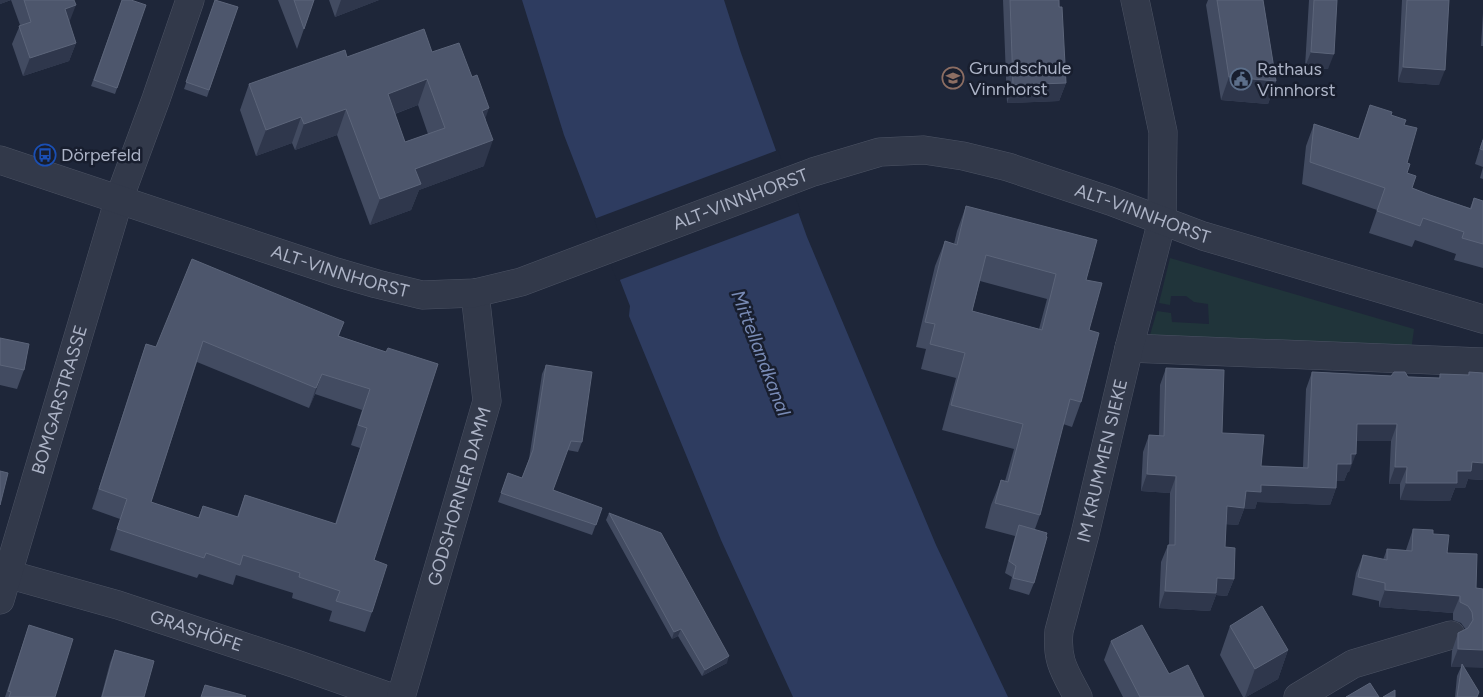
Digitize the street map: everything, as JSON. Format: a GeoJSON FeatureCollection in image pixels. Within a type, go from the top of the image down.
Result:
{"type":"FeatureCollection","features":[{"type":"Feature","properties":{"kind":"street"},"geometry":{"type":"LineString","coordinates":[[119,199],[190,0]]}},
{"type":"Feature","properties":{"kind":"street","name":"IM KRUMMEN SIEKE"},"geometry":{"type":"LineString","coordinates":[[1078,697],[1061,664],[1058,645],[1059,631],[1085,534],[1129,348],[1162,221],[1163,132],[1135,0]]}},
{"type":"Feature","properties":{"kind":"street","name":"ALT-VINNHORST"},"geometry":{"type":"LineString","coordinates":[[0,160],[377,284],[422,294],[475,293],[521,282],[813,172],[880,152],[924,150],[963,156],[1008,167],[1110,201],[1203,236],[1483,319]]}},
{"type":"Feature","properties":{"kind":"street","name":"BOMGARSTRASSE"},"geometry":{"type":"LineString","coordinates":[[0,600],[4,572],[119,199]]}},
{"type":"Feature","properties":{"kind":"street","name":"GODSHORNER DAMM"},"geometry":{"type":"LineString","coordinates":[[401,697],[486,401],[475,293]]}},
{"type":"Feature","properties":{"kind":"street"},"geometry":{"type":"LineString","coordinates":[[1129,348],[1483,362]]}},
{"type":"Feature","properties":{"kind":"street","name":"GRASHÖFE"},"geometry":{"type":"LineString","coordinates":[[4,572],[118,605],[390,697]]}},
{"type":"Feature","properties":{"kind":"street"},"geometry":{"type":"LineString","coordinates":[[1298,697],[1353,664],[1452,635]]}},
{"type":"Feature","properties":{"kind":"shaded area"},"geometry":{"type":"Polygon","coordinates":[[[1170,258],[1414,329],[1411,351],[1150,335],[1157,311],[1171,313],[1172,322],[1209,324],[1208,304],[1194,302],[1186,296],[1171,296],[1170,305],[1159,303],[1170,258]]]}},
{"type":"Feature","properties":{"kind":"water","name":"Mittellandkanal"},"geometry":{"type":"Polygon","coordinates":[[[522,0],[724,0],[807,237],[936,545],[1008,697],[793,697],[721,540],[629,316],[630,306],[564,135],[522,0]]]}},
{"type":"Feature","properties":{"kind":"pier"},"geometry":{"type":"Polygon","coordinates":[[[778,150],[801,212],[617,281],[594,219],[778,150]]]}},
{"type":"Feature","properties":{"kind":"building"},"geometry":{"type":"Polygon","coordinates":[[[24,0],[74,0],[76,5],[65,9],[76,43],[30,58],[19,26],[31,22],[24,0]]]}},
{"type":"Feature","properties":{"kind":"building"},"geometry":{"type":"Polygon","coordinates":[[[122,0],[131,0],[146,5],[117,88],[94,80],[122,0]]]}},
{"type":"Feature","properties":{"kind":"building"},"geometry":{"type":"Polygon","coordinates":[[[215,0],[238,7],[209,90],[186,82],[215,0]]]}},
{"type":"Feature","properties":{"kind":"building"},"geometry":{"type":"Polygon","coordinates":[[[294,0],[314,0],[304,29],[294,0]]]}},
{"type":"Feature","properties":{"kind":"building"},"geometry":{"type":"Polygon","coordinates":[[[1010,0],[1059,0],[1059,7],[1062,7],[1066,83],[1013,85],[1010,0]]]}},
{"type":"Feature","properties":{"kind":"building"},"geometry":{"type":"Polygon","coordinates":[[[1217,0],[1263,0],[1276,81],[1229,77],[1217,0]]]}},
{"type":"Feature","properties":{"kind":"building"},"geometry":{"type":"Polygon","coordinates":[[[1314,0],[1337,0],[1334,54],[1311,52],[1314,0]]]}},
{"type":"Feature","properties":{"kind":"building"},"geometry":{"type":"Polygon","coordinates":[[[1407,0],[1449,0],[1445,70],[1403,67],[1407,0]]]}},
{"type":"Feature","properties":{"kind":"building"},"geometry":{"type":"Polygon","coordinates":[[[424,29],[432,52],[459,43],[472,77],[477,75],[489,108],[482,111],[493,140],[415,169],[421,184],[380,199],[346,109],[304,124],[301,117],[266,130],[249,84],[345,50],[347,57],[424,29]],[[427,79],[388,94],[405,142],[445,128],[427,79]]]}},
{"type":"Feature","properties":{"kind":"building"},"geometry":{"type":"Polygon","coordinates":[[[1370,105],[1392,112],[1391,115],[1406,120],[1404,125],[1417,128],[1407,163],[1410,164],[1407,173],[1416,176],[1412,188],[1471,209],[1474,198],[1483,201],[1483,244],[1462,238],[1464,232],[1423,218],[1420,226],[1377,211],[1385,188],[1310,162],[1314,124],[1359,139],[1370,105]]]}},
{"type":"Feature","properties":{"kind":"building"},"geometry":{"type":"Polygon","coordinates":[[[966,206],[1097,240],[1086,280],[1102,283],[1089,330],[1099,333],[1081,402],[1070,399],[1040,515],[995,503],[1001,480],[1008,482],[1023,424],[951,405],[965,353],[930,344],[935,324],[925,322],[945,241],[957,245],[966,206]],[[986,255],[972,311],[1042,330],[1056,274],[986,255]]]}},
{"type":"Feature","properties":{"kind":"building"},"geometry":{"type":"Polygon","coordinates":[[[192,259],[344,322],[338,336],[386,352],[388,348],[438,364],[374,560],[387,565],[372,612],[336,601],[340,591],[299,577],[300,573],[243,555],[240,565],[206,553],[204,558],[117,529],[127,499],[99,489],[146,344],[156,347],[192,259]],[[203,341],[151,502],[199,518],[203,506],[238,517],[245,495],[336,524],[367,428],[358,425],[370,389],[322,374],[316,388],[203,341]]]}},
{"type":"Feature","properties":{"kind":"building"},"geometry":{"type":"Polygon","coordinates":[[[0,338],[29,344],[24,370],[0,365],[0,338]]]}},
{"type":"Feature","properties":{"kind":"building"},"geometry":{"type":"Polygon","coordinates":[[[546,365],[592,372],[582,442],[571,441],[553,490],[602,508],[596,525],[501,493],[508,473],[522,478],[533,450],[546,365]]]}},
{"type":"Feature","properties":{"kind":"building"},"geometry":{"type":"Polygon","coordinates":[[[1166,368],[1224,370],[1222,433],[1264,435],[1261,466],[1308,468],[1312,372],[1391,376],[1394,372],[1405,372],[1408,377],[1440,378],[1440,374],[1469,375],[1469,372],[1483,373],[1483,463],[1472,462],[1471,471],[1457,471],[1457,483],[1406,483],[1407,467],[1395,467],[1397,424],[1357,424],[1356,454],[1351,454],[1351,464],[1337,464],[1336,488],[1261,485],[1261,492],[1246,491],[1244,508],[1227,506],[1225,547],[1235,548],[1234,579],[1217,578],[1216,593],[1165,591],[1168,545],[1175,545],[1176,476],[1147,474],[1149,435],[1164,436],[1166,368]]]}},
{"type":"Feature","properties":{"kind":"building"},"geometry":{"type":"Polygon","coordinates":[[[0,471],[8,473],[0,505],[0,471]]]}},
{"type":"Feature","properties":{"kind":"building"},"geometry":{"type":"Polygon","coordinates":[[[609,513],[661,533],[729,656],[705,670],[681,629],[674,632],[609,513]]]}},
{"type":"Feature","properties":{"kind":"building"},"geometry":{"type":"Polygon","coordinates":[[[1019,525],[1047,533],[1034,583],[1013,578],[1016,566],[1009,561],[1019,525]]]}},
{"type":"Feature","properties":{"kind":"building"},"geometry":{"type":"Polygon","coordinates":[[[1413,529],[1433,530],[1433,534],[1449,535],[1447,553],[1477,554],[1476,588],[1483,589],[1483,650],[1458,649],[1458,633],[1468,628],[1473,620],[1472,612],[1468,606],[1460,602],[1460,596],[1385,590],[1385,583],[1358,577],[1363,555],[1387,560],[1387,549],[1412,551],[1413,529]]]}},
{"type":"Feature","properties":{"kind":"building"},"geometry":{"type":"Polygon","coordinates":[[[1262,606],[1288,650],[1255,669],[1230,626],[1262,606]]]}},
{"type":"Feature","properties":{"kind":"building"},"geometry":{"type":"Polygon","coordinates":[[[29,625],[73,639],[55,697],[9,697],[11,692],[8,691],[29,625]]]}},
{"type":"Feature","properties":{"kind":"building"},"geometry":{"type":"Polygon","coordinates":[[[1142,625],[1169,674],[1188,665],[1204,697],[1140,697],[1111,641],[1142,625]]]}},
{"type":"Feature","properties":{"kind":"building"},"geometry":{"type":"Polygon","coordinates":[[[115,650],[154,661],[144,697],[102,697],[115,650]]]}},
{"type":"Feature","properties":{"kind":"building"},"geometry":{"type":"Polygon","coordinates":[[[1462,664],[1479,692],[1477,697],[1457,697],[1462,664]]]}},
{"type":"Feature","properties":{"kind":"building"},"geometry":{"type":"Polygon","coordinates":[[[1370,683],[1379,697],[1346,697],[1370,683]]]}},
{"type":"Feature","properties":{"kind":"building"},"geometry":{"type":"Polygon","coordinates":[[[205,685],[246,696],[201,697],[205,685]]]}},
{"type":"Feature","properties":{"kind":"building"},"geometry":{"type":"Polygon","coordinates":[[[1395,690],[1395,697],[1383,697],[1395,690]]]}},
{"type":"Feature","properties":{"kind":"place","name":"Grundschule Vinnhorst"},"geometry":{"type":"Point","coordinates":[953,78]}},
{"type":"Feature","properties":{"kind":"place","name":"Rathaus Vinnhorst"},"geometry":{"type":"Point","coordinates":[1241,79]}},
{"type":"Feature","properties":{"kind":"place","name":"Dörpefeld"},"geometry":{"type":"Point","coordinates":[45,155]}}]}
